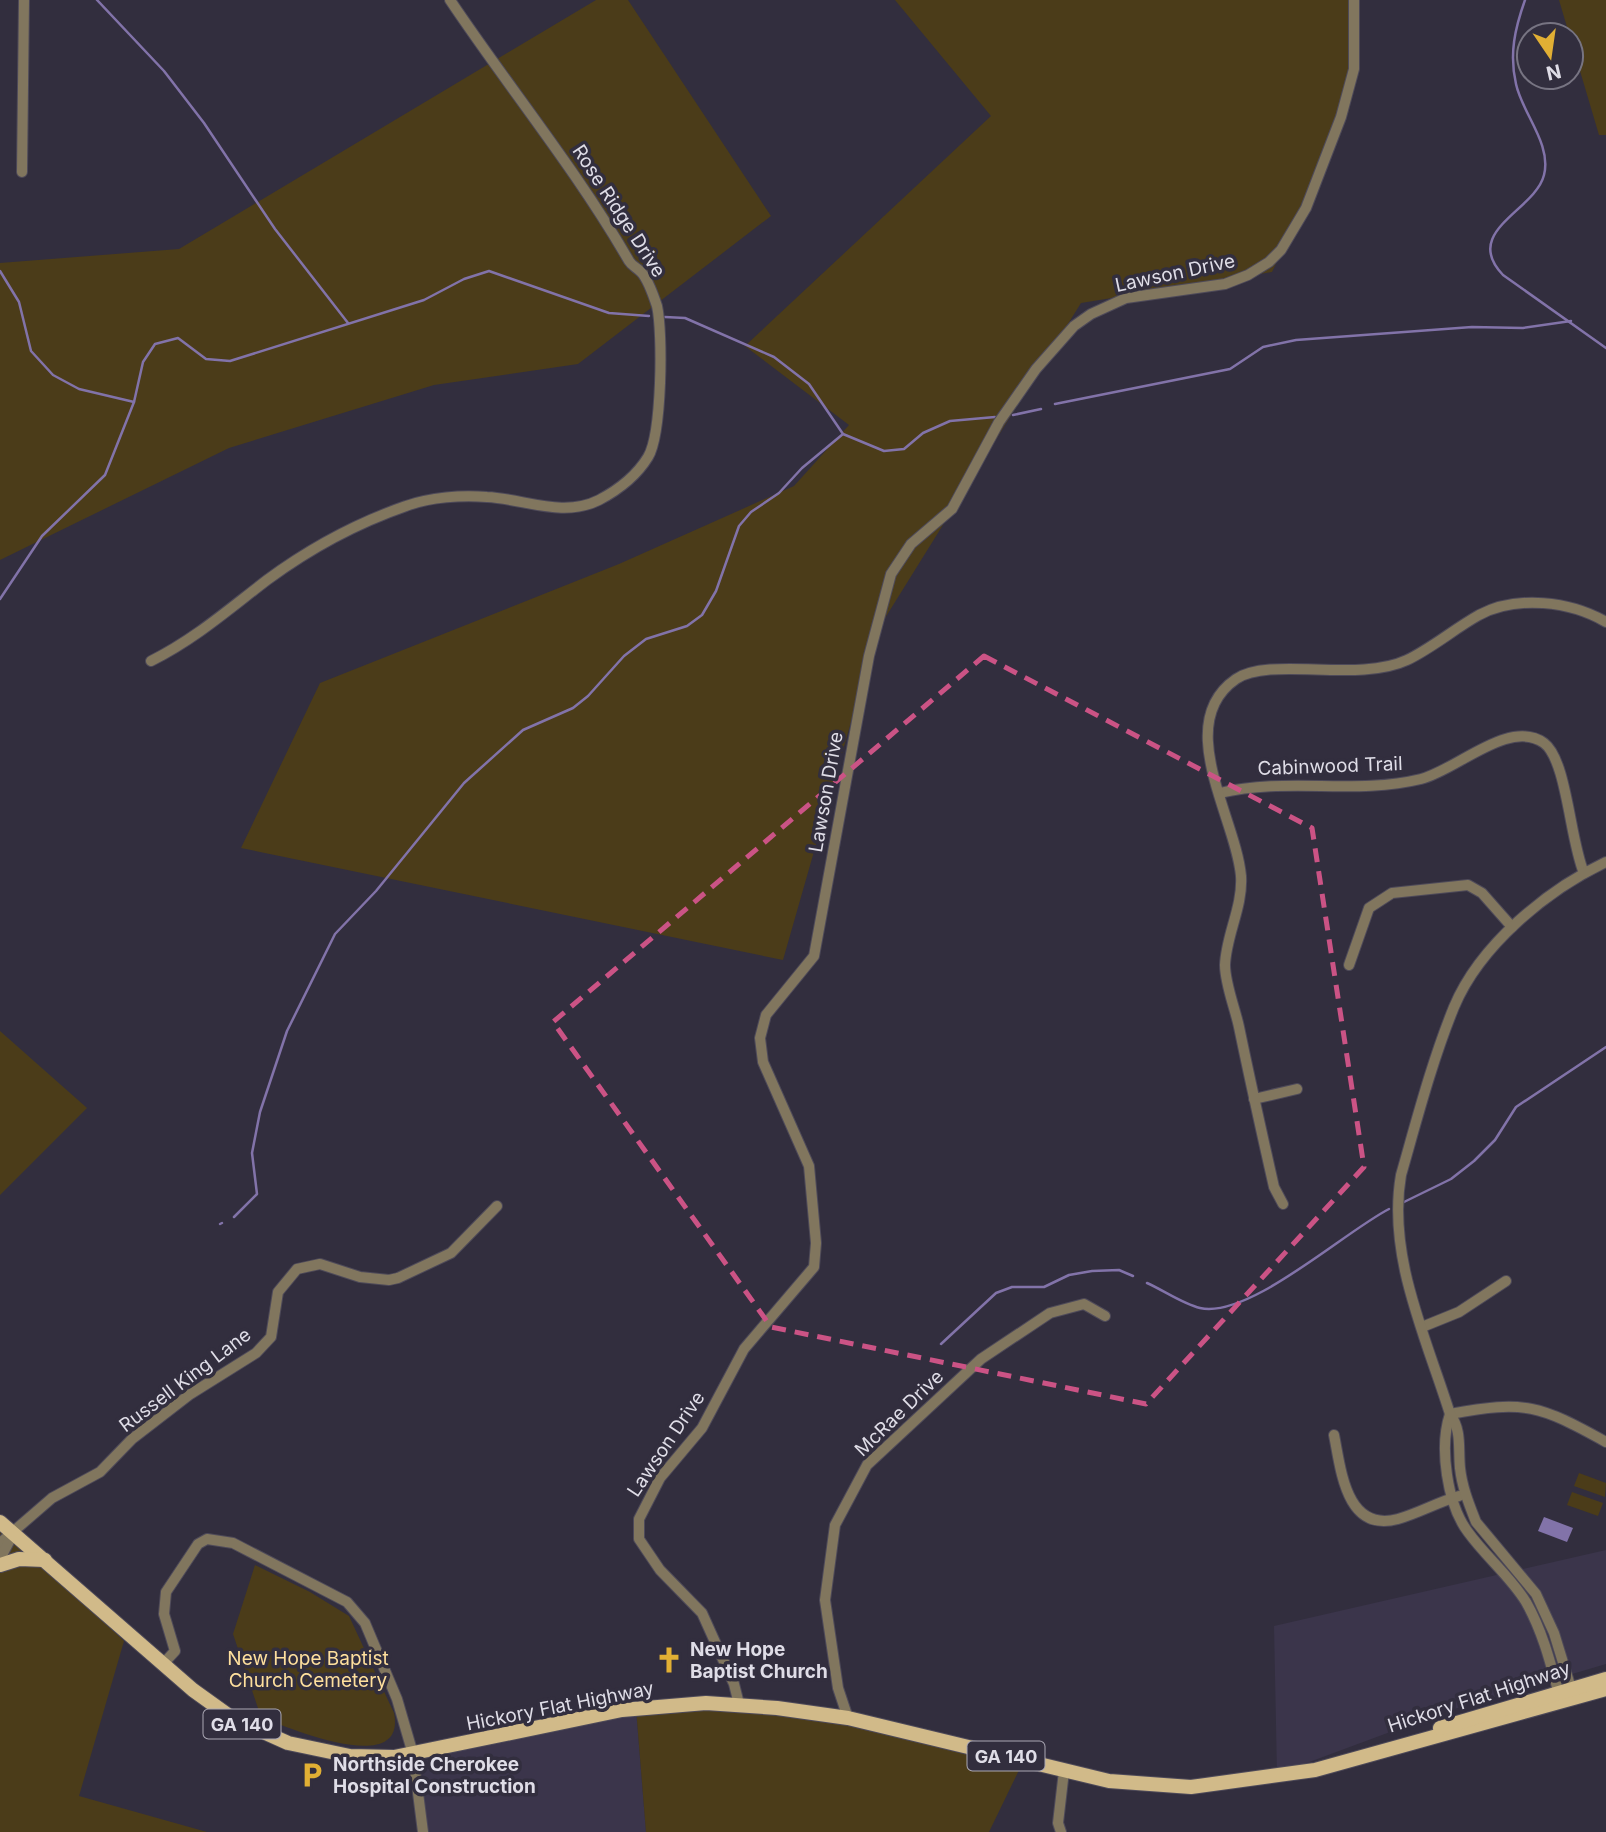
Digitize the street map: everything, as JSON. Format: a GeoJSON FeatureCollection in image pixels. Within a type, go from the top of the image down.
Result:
{"type":"FeatureCollection","features":[{"type":"Feature","properties":{"kind":"main road","name":"Hickory Flat Highway"},"geometry":{"type":"LineString","coordinates":[[0,1522],[163,1664],[232,1718],[276,1739],[350,1756],[374,1758],[413,1754],[622,1710],[669,1705],[739,1704],[848,1718],[1065,1771],[1135,1785],[1191,1787],[1288,1776],[1364,1756],[1566,1694],[1606,1679]]}},
{"type":"Feature","properties":{"kind":"main road"},"geometry":{"type":"LineString","coordinates":[[0,1565],[19,1559],[45,1560]]}},
{"type":"Feature","properties":{"kind":"main road","name":"Hickory Flat Highway"},"geometry":{"type":"LineString","coordinates":[[1566,1694],[1606,1689]]}},
{"type":"Feature","properties":{"kind":"street"},"geometry":{"type":"LineString","coordinates":[[22,172],[24,0]]}},
{"type":"Feature","properties":{"kind":"street","name":"Rose Ridge Drive"},"geometry":{"type":"LineString","coordinates":[[151,661],[187,643],[269,579],[309,552],[350,529],[409,504],[453,497],[488,496],[573,508],[597,501],[613,492],[631,478],[649,455],[657,431],[659,335],[657,308],[642,273],[632,265],[593,201],[450,0]]}},
{"type":"Feature","properties":{"kind":"street","name":"Lawson Drive"},"geometry":{"type":"LineString","coordinates":[[739,1704],[734,1684],[702,1613],[660,1570],[644,1547],[639,1539],[639,1519],[660,1478],[702,1429],[744,1349],[814,1267],[816,1243],[809,1166],[763,1062],[760,1038],[771,1009],[814,956],[869,656],[891,574],[911,544],[952,509],[999,422],[1036,369],[1074,326],[1091,314],[1126,298],[1237,279],[1269,262],[1281,250],[1306,208],[1345,105],[1354,69],[1353,0]]}},
{"type":"Feature","properties":{"kind":"street"},"geometry":{"type":"LineString","coordinates":[[1283,1204],[1274,1187],[1225,966],[1240,900],[1241,875],[1206,735],[1208,716],[1220,695],[1236,679],[1256,670],[1344,671],[1391,667],[1482,614],[1509,605],[1562,605],[1587,611],[1606,622]]}},
{"type":"Feature","properties":{"kind":"street","name":"Cabinwood Trail"},"geometry":{"type":"LineString","coordinates":[[1220,793],[1252,785],[1385,785],[1423,778],[1463,761],[1496,742],[1511,737],[1528,736],[1544,743],[1555,754],[1561,769],[1572,836],[1584,873]]}},
{"type":"Feature","properties":{"kind":"street"},"geometry":{"type":"LineString","coordinates":[[1566,1694],[1554,1633],[1536,1594],[1476,1522],[1466,1494],[1460,1466],[1459,1427],[1450,1414],[1401,1256],[1396,1200],[1401,1175],[1455,1004],[1494,945],[1512,927],[1536,905],[1584,873],[1606,862]]}},
{"type":"Feature","properties":{"kind":"street"},"geometry":{"type":"LineString","coordinates":[[1349,965],[1369,908],[1392,893],[1468,885],[1482,893],[1512,927]]}},
{"type":"Feature","properties":{"kind":"street"},"geometry":{"type":"LineString","coordinates":[[1254,1099],[1297,1089]]}},
{"type":"Feature","properties":{"kind":"street","name":"Russell King Lane"},"geometry":{"type":"LineString","coordinates":[[14,1534],[52,1498],[100,1472],[132,1439],[189,1395],[256,1353],[271,1337],[278,1292],[291,1273],[309,1265],[320,1264],[360,1277],[398,1278],[451,1253],[496,1206]]}},
{"type":"Feature","properties":{"kind":"street"},"geometry":{"type":"LineString","coordinates":[[1422,1327],[1459,1312],[1506,1281]]}},
{"type":"Feature","properties":{"kind":"street","name":"McRae Drive"},"geometry":{"type":"LineString","coordinates":[[848,1718],[838,1688],[825,1600],[835,1525],[867,1465],[981,1359],[1050,1313],[1084,1304],[1105,1316]]}},
{"type":"Feature","properties":{"kind":"street"},"geometry":{"type":"LineString","coordinates":[[1450,1414],[1482,1408],[1531,1407],[1549,1411],[1606,1442]]}},
{"type":"Feature","properties":{"kind":"street"},"geometry":{"type":"LineString","coordinates":[[1450,1414],[1445,1428],[1453,1497],[1468,1532],[1517,1589],[1529,1608],[1566,1694]]}},
{"type":"Feature","properties":{"kind":"street"},"geometry":{"type":"LineString","coordinates":[[1334,1435],[1345,1491],[1360,1512],[1370,1519],[1399,1519],[1466,1494]]}},
{"type":"Feature","properties":{"kind":"street"},"geometry":{"type":"LineString","coordinates":[[0,1543],[14,1534]]}},
{"type":"Feature","properties":{"kind":"street"},"geometry":{"type":"LineString","coordinates":[[0,1559],[14,1534]]}},
{"type":"Feature","properties":{"kind":"street"},"geometry":{"type":"LineString","coordinates":[[163,1664],[176,1651],[163,1605],[166,1592],[198,1544],[207,1539],[233,1543],[347,1602],[365,1623],[397,1699],[413,1754],[423,1832]]}},
{"type":"Feature","properties":{"kind":"street"},"geometry":{"type":"LineString","coordinates":[[1061,1832],[1058,1823],[1065,1771]]}},
{"type":"Feature","properties":{"kind":"highlighted area"},"geometry":{"type":"Polygon","coordinates":[[[984,656],[1312,828],[1364,1167],[1146,1404],[771,1327],[553,1022],[984,656]]]}},
{"type":"Feature","properties":{"kind":"shaded area"},"geometry":{"type":"Polygon","coordinates":[[[1544,1517],[1573,1528],[1567,1542],[1538,1531],[1544,1517]]]}},
{"type":"Feature","properties":{"kind":"shaded area"},"geometry":{"type":"Polygon","coordinates":[[[1606,1550],[1606,1664],[1444,1712],[1277,1774],[1274,1626],[1606,1550]]]}},
{"type":"Feature","properties":{"kind":"shaded area"},"geometry":{"type":"Polygon","coordinates":[[[636,1708],[646,1832],[420,1832],[417,1763],[561,1720],[636,1708]]]}},
{"type":"Feature","properties":{"kind":"green space"},"geometry":{"type":"Polygon","coordinates":[[[596,0],[628,0],[771,216],[578,364],[434,385],[229,448],[0,560],[0,263],[179,249],[596,0]]]}},
{"type":"Feature","properties":{"kind":"green space"},"geometry":{"type":"Polygon","coordinates":[[[895,0],[1351,0],[1349,111],[1272,272],[1081,303],[877,631],[783,960],[241,848],[320,683],[619,564],[794,486],[849,425],[745,346],[991,116],[895,0]]]}},
{"type":"Feature","properties":{"kind":"green space"},"geometry":{"type":"Polygon","coordinates":[[[1559,0],[1606,0],[1606,135],[1599,135],[1585,88],[1585,21],[1565,21],[1559,0]]]}},
{"type":"Feature","properties":{"kind":"green space"},"geometry":{"type":"Polygon","coordinates":[[[0,1031],[87,1108],[0,1195],[0,1031]]]}},
{"type":"Feature","properties":{"kind":"green space"},"geometry":{"type":"Polygon","coordinates":[[[1579,1473],[1606,1483],[1605,1497],[1574,1486],[1579,1473]]]}},
{"type":"Feature","properties":{"kind":"green space"},"geometry":{"type":"Polygon","coordinates":[[[1572,1492],[1603,1503],[1598,1516],[1567,1505],[1572,1492]]]}},
{"type":"Feature","properties":{"kind":"green space"},"geometry":{"type":"Polygon","coordinates":[[[0,1523],[124,1641],[79,1796],[207,1832],[0,1832],[0,1523]]]}},
{"type":"Feature","properties":{"kind":"green space","name":"New Hope Baptist Church Cemetery"},"geometry":{"type":"Polygon","coordinates":[[[255,1565],[310,1592],[349,1616],[394,1713],[393,1732],[382,1743],[365,1746],[342,1744],[261,1717],[233,1634],[255,1565]]]}},
{"type":"Feature","properties":{"kind":"green space"},"geometry":{"type":"Polygon","coordinates":[[[697,1696],[749,1700],[848,1718],[873,1731],[1021,1766],[989,1832],[646,1832],[636,1708],[697,1696]]]}},
{"type":"Feature","properties":{"kind":"waterway"},"geometry":{"type":"LineString","coordinates":[[97,0],[164,71],[204,123],[275,229],[348,323]]}},
{"type":"Feature","properties":{"kind":"waterway"},"geometry":{"type":"LineString","coordinates":[[1525,0],[1514,41],[1514,73],[1519,95],[1544,152],[1544,175],[1538,188],[1495,234],[1490,246],[1492,260],[1503,275],[1606,348]]}},
{"type":"Feature","properties":{"kind":"waterway"},"geometry":{"type":"LineString","coordinates":[[0,271],[19,302],[31,351],[53,375],[79,389],[134,402]]}},
{"type":"Feature","properties":{"kind":"waterway"},"geometry":{"type":"LineString","coordinates":[[0,599],[42,536],[105,475],[134,402],[143,362],[155,344],[178,338],[206,359],[230,361],[424,300],[464,279],[489,271],[609,313],[649,316]]}},
{"type":"Feature","properties":{"kind":"waterway"},"geometry":{"type":"LineString","coordinates":[[665,317],[685,318],[774,357],[809,384],[843,434],[884,451],[904,449],[923,433],[950,421],[995,417]]}},
{"type":"Feature","properties":{"kind":"waterway"},"geometry":{"type":"LineString","coordinates":[[1055,404],[1230,369],[1263,347],[1296,340],[1472,327],[1523,328],[1571,321]]}},
{"type":"Feature","properties":{"kind":"waterway"},"geometry":{"type":"LineString","coordinates":[[1013,415],[1041,409]]}},
{"type":"Feature","properties":{"kind":"waterway"},"geometry":{"type":"LineString","coordinates":[[234,1217],[257,1194],[252,1153],[260,1112],[287,1031],[335,934],[376,891],[464,783],[523,730],[573,708],[588,696],[624,656],[646,639],[687,626],[702,615],[716,591],[739,526],[751,512],[779,493],[802,468],[843,434]]}},
{"type":"Feature","properties":{"kind":"waterway"},"geometry":{"type":"LineString","coordinates":[[1404,1202],[1451,1179],[1495,1140],[1516,1107],[1606,1047]]}},
{"type":"Feature","properties":{"kind":"waterway"},"geometry":{"type":"LineString","coordinates":[[1147,1283],[1193,1306],[1220,1308],[1269,1288],[1389,1209]]}},
{"type":"Feature","properties":{"kind":"waterway"},"geometry":{"type":"LineString","coordinates":[[941,1344],[996,1293],[1012,1287],[1044,1287],[1069,1275],[1092,1271],[1119,1270],[1133,1276]]}},
{"type":"Feature","properties":{"kind":"place","name":"New Hope Baptist Church"},"geometry":{"type":"Point","coordinates":[669,1660]}},
{"type":"Feature","properties":{"kind":"place","name":"Northside Cherokee Hospital Construction"},"geometry":{"type":"Point","coordinates":[312,1775]}}]}
